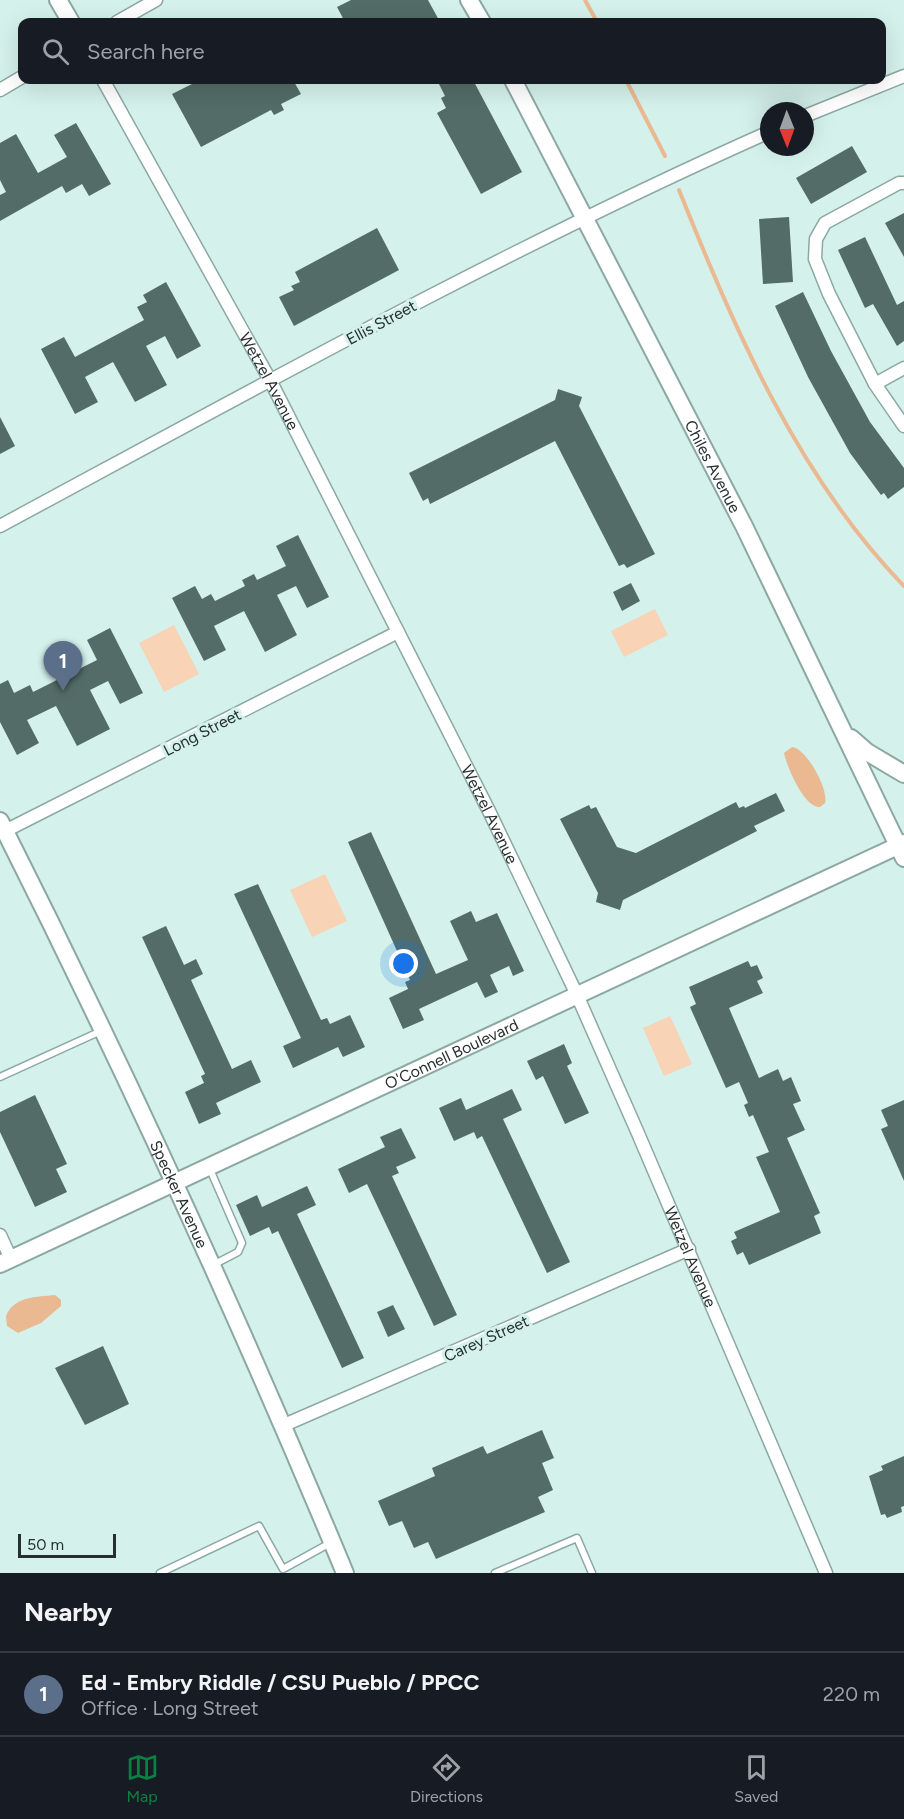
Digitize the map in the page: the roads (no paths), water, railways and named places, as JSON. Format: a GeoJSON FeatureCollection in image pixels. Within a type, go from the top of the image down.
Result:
{"type":"FeatureCollection","features":[{"type":"Feature","properties":{"kind":"street"},"geometry":{"type":"LineString","coordinates":[[58,0],[69,18]]}},
{"type":"Feature","properties":{"kind":"street"},"geometry":{"type":"LineString","coordinates":[[124,18],[156,0]]}},
{"type":"Feature","properties":{"kind":"street"},"geometry":{"type":"LineString","coordinates":[[469,0],[480,18]]}},
{"type":"Feature","properties":{"kind":"street"},"geometry":{"type":"LineString","coordinates":[[886,83],[904,76]]}},
{"type":"Feature","properties":{"kind":"street"},"geometry":{"type":"LineString","coordinates":[[0,90],[18,79]]}},
{"type":"Feature","properties":{"kind":"street","name":"Wetzel Avenue"},"geometry":{"type":"LineString","coordinates":[[105,84],[270,380],[489,811],[577,996],[689,1249],[826,1573]]}},
{"type":"Feature","properties":{"kind":"street","name":"Chiles Avenue"},"geometry":{"type":"LineString","coordinates":[[515,84],[744,526],[902,849]]}},
{"type":"Feature","properties":{"kind":"street"},"geometry":{"type":"LineString","coordinates":[[814,112],[884,84]]}},
{"type":"Feature","properties":{"kind":"street","name":"Ellis Street"},"geometry":{"type":"LineString","coordinates":[[0,526],[270,380],[585,216],[760,136]]}},
{"type":"Feature","properties":{"kind":"street"},"geometry":{"type":"LineString","coordinates":[[904,183],[899,183],[825,223],[816,239],[814,259],[829,294],[875,384],[904,426]]}},
{"type":"Feature","properties":{"kind":"street"},"geometry":{"type":"LineString","coordinates":[[875,384],[904,368]]}},
{"type":"Feature","properties":{"kind":"street","name":"Long Street"},"geometry":{"type":"LineString","coordinates":[[3,826],[398,632]]}},
{"type":"Feature","properties":{"kind":"street"},"geometry":{"type":"LineString","coordinates":[[842,728],[867,752],[904,774]]}},
{"type":"Feature","properties":{"kind":"street","name":"Specker Avenue"},"geometry":{"type":"LineString","coordinates":[[3,826],[104,1030],[212,1265],[345,1573]]}},
{"type":"Feature","properties":{"kind":"street","name":"O'Connell Boulevard"},"geometry":{"type":"LineString","coordinates":[[5,1261],[577,996],[902,849]]}},
{"type":"Feature","properties":{"kind":"street"},"geometry":{"type":"LineString","coordinates":[[0,1235],[5,1261]]}},
{"type":"Feature","properties":{"kind":"street","name":"Carey Street"},"geometry":{"type":"LineString","coordinates":[[282,1426],[689,1249]]}},
{"type":"Feature","properties":{"kind":"lane"},"geometry":{"type":"LineString","coordinates":[[0,1077],[104,1030]]}},
{"type":"Feature","properties":{"kind":"lane"},"geometry":{"type":"LineString","coordinates":[[209,1166],[242,1243],[238,1252],[212,1265]]}},
{"type":"Feature","properties":{"kind":"lane"},"geometry":{"type":"LineString","coordinates":[[160,1573],[259,1526],[283,1569]]}},
{"type":"Feature","properties":{"kind":"lane"},"geometry":{"type":"LineString","coordinates":[[495,1573],[577,1538],[592,1573]]}},
{"type":"Feature","properties":{"kind":"lane"},"geometry":{"type":"LineString","coordinates":[[275,1573],[332,1542]]}},
{"type":"Feature","properties":{"kind":"waterway"},"geometry":{"type":"LineString","coordinates":[[585,0],[595,18]]}},
{"type":"Feature","properties":{"kind":"waterway"},"geometry":{"type":"LineString","coordinates":[[628,84],[665,156]]}},
{"type":"Feature","properties":{"kind":"waterway"},"geometry":{"type":"LineString","coordinates":[[679,190],[747,348],[801,450],[832,498],[866,543],[904,586]]}},
{"type":"Feature","properties":{"kind":"place","name":"Ed - Embry Riddle / CSU Pueblo / PPCC"},"geometry":{"type":"Point","coordinates":[63,691]}}]}
